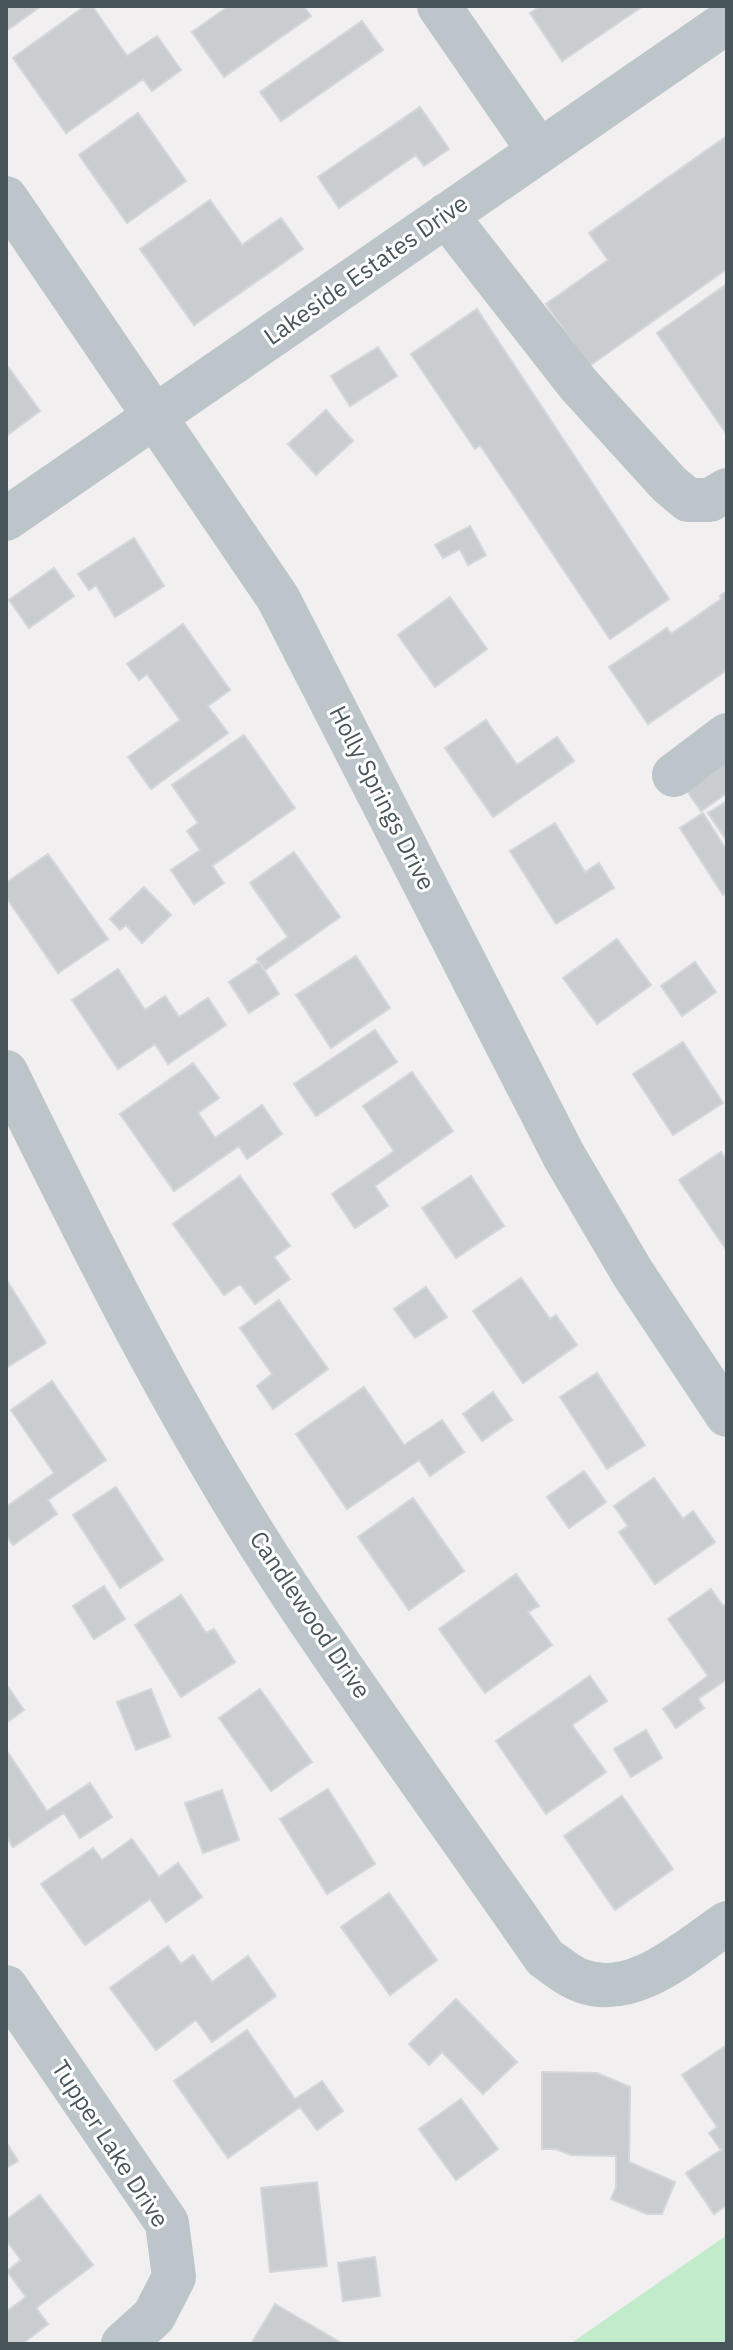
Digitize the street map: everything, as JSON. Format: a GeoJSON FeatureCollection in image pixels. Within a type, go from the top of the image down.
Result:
{"type":"FeatureCollection","features":[{"type":"Feature","properties":{"kind":"street"},"geometry":{"type":"LineString","coordinates":[[439,6],[539,151]]}},
{"type":"Feature","properties":{"kind":"street","name":"Lakeside Estates Drive"},"geometry":{"type":"LineString","coordinates":[[6,519],[727,22]]}},
{"type":"Feature","properties":{"kind":"street","name":"Holly Springs Drive"},"geometry":{"type":"LineString","coordinates":[[6,198],[278,598],[564,1156],[632,1272],[727,1415]]}},
{"type":"Feature","properties":{"kind":"street"},"geometry":{"type":"LineString","coordinates":[[446,215],[578,384],[669,484],[688,500],[710,500],[727,490]]}},
{"type":"Feature","properties":{"kind":"street"},"geometry":{"type":"LineString","coordinates":[[674,775],[727,735]]}},
{"type":"Feature","properties":{"kind":"street","name":"Candlewood Drive"},"geometry":{"type":"LineString","coordinates":[[6,1072],[112,1287],[191,1429],[290,1590],[545,1958],[582,1982],[623,1985],[663,1967],[727,1923]]}},
{"type":"Feature","properties":{"kind":"street","name":"Tupper Lake Drive"},"geometry":{"type":"LineString","coordinates":[[6,1987],[167,2223],[174,2277],[154,2316],[123,2344]]}},
{"type":"Feature","properties":{"kind":"green space"},"geometry":{"type":"Polygon","coordinates":[[[727,2235],[727,2344],[570,2344],[727,2235]]]}},
{"type":"Feature","properties":{"kind":"building"},"geometry":{"type":"Polygon","coordinates":[[[6,6],[41,6],[6,31],[6,6]]]}},
{"type":"Feature","properties":{"kind":"building"},"geometry":{"type":"Polygon","coordinates":[[[85,6],[92,6],[127,56],[157,36],[181,70],[152,91],[143,79],[66,133],[13,58],[85,6]]]}},
{"type":"Feature","properties":{"kind":"building"},"geometry":{"type":"Polygon","coordinates":[[[229,6],[303,6],[311,16],[224,77],[192,32],[229,6]]]}},
{"type":"Feature","properties":{"kind":"building"},"geometry":{"type":"Polygon","coordinates":[[[541,6],[643,6],[562,61],[530,13],[541,6]]]}},
{"type":"Feature","properties":{"kind":"building"},"geometry":{"type":"Polygon","coordinates":[[[362,21],[383,50],[281,121],[260,92],[362,21]]]}},
{"type":"Feature","properties":{"kind":"building"},"geometry":{"type":"Polygon","coordinates":[[[420,107],[449,149],[424,166],[416,155],[339,208],[318,177],[420,107]]]}},
{"type":"Feature","properties":{"kind":"building"},"geometry":{"type":"Polygon","coordinates":[[[138,113],[186,181],[127,223],[79,155],[138,113]]]}},
{"type":"Feature","properties":{"kind":"building"},"geometry":{"type":"Polygon","coordinates":[[[727,136],[727,269],[589,366],[546,304],[608,260],[589,233],[727,136]]]}},
{"type":"Feature","properties":{"kind":"building"},"geometry":{"type":"Polygon","coordinates":[[[210,200],[242,245],[281,218],[303,249],[194,325],[140,249],[210,200]]]}},
{"type":"Feature","properties":{"kind":"building"},"geometry":{"type":"Polygon","coordinates":[[[727,284],[727,431],[725,432],[657,333],[727,284]]]}},
{"type":"Feature","properties":{"kind":"building"},"geometry":{"type":"Polygon","coordinates":[[[477,309],[669,599],[610,639],[480,445],[475,449],[411,354],[477,309]]]}},
{"type":"Feature","properties":{"kind":"building"},"geometry":{"type":"Polygon","coordinates":[[[378,347],[397,376],[350,406],[331,376],[378,347]]]}},
{"type":"Feature","properties":{"kind":"building"},"geometry":{"type":"Polygon","coordinates":[[[6,364],[40,411],[6,436],[6,364]]]}},
{"type":"Feature","properties":{"kind":"building"},"geometry":{"type":"Polygon","coordinates":[[[326,410],[353,441],[316,475],[288,444],[326,410]]]}},
{"type":"Feature","properties":{"kind":"building"},"geometry":{"type":"Polygon","coordinates":[[[470,526],[486,555],[468,565],[460,549],[443,558],[435,545],[470,526]]]}},
{"type":"Feature","properties":{"kind":"building"},"geometry":{"type":"Polygon","coordinates":[[[134,538],[164,586],[115,617],[96,585],[89,590],[78,574],[134,538]]]}},
{"type":"Feature","properties":{"kind":"building"},"geometry":{"type":"Polygon","coordinates":[[[54,568],[74,596],[29,628],[9,600],[54,568]]]}},
{"type":"Feature","properties":{"kind":"building"},"geometry":{"type":"Polygon","coordinates":[[[727,591],[727,670],[648,724],[609,667],[667,628],[671,634],[721,599],[720,596],[727,591]]]}},
{"type":"Feature","properties":{"kind":"building"},"geometry":{"type":"Polygon","coordinates":[[[450,597],[487,649],[435,687],[398,635],[450,597]]]}},
{"type":"Feature","properties":{"kind":"building"},"geometry":{"type":"Polygon","coordinates":[[[183,624],[230,690],[208,706],[228,733],[151,789],[128,757],[180,720],[147,674],[139,680],[127,664],[183,624]]]}},
{"type":"Feature","properties":{"kind":"building"},"geometry":{"type":"Polygon","coordinates":[[[486,720],[517,765],[557,737],[574,761],[493,817],[445,748],[486,720]]]}},
{"type":"Feature","properties":{"kind":"building"},"geometry":{"type":"Polygon","coordinates":[[[244,735],[295,808],[212,866],[224,883],[194,904],[171,870],[200,850],[187,831],[198,823],[172,785],[244,735]]]}},
{"type":"Feature","properties":{"kind":"building"},"geometry":{"type":"Polygon","coordinates":[[[727,760],[727,793],[701,811],[685,788],[727,760]]]}},
{"type":"Feature","properties":{"kind":"building"},"geometry":{"type":"Polygon","coordinates":[[[727,801],[727,841],[708,813],[727,801]]]}},
{"type":"Feature","properties":{"kind":"building"},"geometry":{"type":"Polygon","coordinates":[[[703,813],[727,851],[727,893],[723,895],[680,828],[703,813]]]}},
{"type":"Feature","properties":{"kind":"building"},"geometry":{"type":"Polygon","coordinates":[[[555,823],[585,872],[599,863],[614,888],[556,924],[510,851],[555,823]]]}},
{"type":"Feature","properties":{"kind":"building"},"geometry":{"type":"Polygon","coordinates":[[[294,852],[340,917],[265,970],[257,959],[288,937],[250,883],[294,852]]]}},
{"type":"Feature","properties":{"kind":"building"},"geometry":{"type":"Polygon","coordinates":[[[48,854],[108,939],[58,973],[6,897],[6,883],[48,854]]]}},
{"type":"Feature","properties":{"kind":"building"},"geometry":{"type":"Polygon","coordinates":[[[144,887],[171,915],[142,943],[126,925],[120,930],[110,919],[144,887]]]}},
{"type":"Feature","properties":{"kind":"building"},"geometry":{"type":"Polygon","coordinates":[[[617,939],[651,985],[597,1024],[563,978],[617,939]]]}},
{"type":"Feature","properties":{"kind":"building"},"geometry":{"type":"Polygon","coordinates":[[[356,956],[390,1008],[331,1048],[296,995],[356,956]]]}},
{"type":"Feature","properties":{"kind":"building"},"geometry":{"type":"Polygon","coordinates":[[[259,962],[279,994],[249,1013],[229,982],[259,962]]]}},
{"type":"Feature","properties":{"kind":"building"},"geometry":{"type":"Polygon","coordinates":[[[695,962],[716,992],[682,1016],[661,986],[695,962]]]}},
{"type":"Feature","properties":{"kind":"building"},"geometry":{"type":"Polygon","coordinates":[[[118,969],[145,1010],[165,996],[179,1017],[208,998],[226,1025],[168,1064],[155,1044],[118,1069],[72,1000],[118,969]]]}},
{"type":"Feature","properties":{"kind":"building"},"geometry":{"type":"Polygon","coordinates":[[[375,1030],[397,1062],[316,1116],[294,1084],[375,1030]]]}},
{"type":"Feature","properties":{"kind":"building"},"geometry":{"type":"Polygon","coordinates":[[[683,1042],[723,1103],[673,1135],[633,1074],[683,1042]]]}},
{"type":"Feature","properties":{"kind":"building"},"geometry":{"type":"Polygon","coordinates":[[[193,1063],[219,1098],[198,1113],[215,1138],[262,1105],[282,1134],[247,1159],[239,1146],[174,1191],[120,1114],[193,1063]]]}},
{"type":"Feature","properties":{"kind":"building"},"geometry":{"type":"Polygon","coordinates":[[[412,1072],[453,1131],[375,1186],[388,1206],[355,1228],[332,1194],[394,1151],[363,1106],[412,1072]]]}},
{"type":"Feature","properties":{"kind":"building"},"geometry":{"type":"Polygon","coordinates":[[[721,1152],[727,1161],[727,1251],[679,1180],[721,1152]]]}},
{"type":"Feature","properties":{"kind":"building"},"geometry":{"type":"Polygon","coordinates":[[[240,1176],[290,1246],[274,1257],[290,1279],[255,1304],[240,1284],[224,1295],[173,1224],[240,1176]]]}},
{"type":"Feature","properties":{"kind":"building"},"geometry":{"type":"Polygon","coordinates":[[[471,1176],[504,1226],[456,1258],[422,1208],[471,1176]]]}},
{"type":"Feature","properties":{"kind":"building"},"geometry":{"type":"Polygon","coordinates":[[[521,1278],[550,1319],[556,1315],[577,1345],[523,1383],[473,1311],[521,1278]]]}},
{"type":"Feature","properties":{"kind":"building"},"geometry":{"type":"Polygon","coordinates":[[[6,1279],[46,1343],[6,1368],[6,1279]]]}},
{"type":"Feature","properties":{"kind":"building"},"geometry":{"type":"Polygon","coordinates":[[[426,1287],[447,1317],[415,1338],[394,1309],[426,1287]]]}},
{"type":"Feature","properties":{"kind":"building"},"geometry":{"type":"Polygon","coordinates":[[[279,1300],[328,1369],[273,1409],[257,1386],[272,1374],[240,1328],[279,1300]]]}},
{"type":"Feature","properties":{"kind":"building"},"geometry":{"type":"Polygon","coordinates":[[[597,1373],[645,1445],[607,1469],[560,1397],[597,1373]]]}},
{"type":"Feature","properties":{"kind":"building"},"geometry":{"type":"Polygon","coordinates":[[[52,1381],[106,1460],[48,1500],[57,1514],[13,1545],[6,1535],[6,1507],[54,1473],[11,1410],[52,1381]]]}},
{"type":"Feature","properties":{"kind":"building"},"geometry":{"type":"Polygon","coordinates":[[[364,1387],[404,1445],[442,1420],[464,1452],[430,1476],[419,1460],[347,1509],[296,1434],[364,1387]]]}},
{"type":"Feature","properties":{"kind":"building"},"geometry":{"type":"Polygon","coordinates":[[[493,1392],[512,1420],[482,1441],[463,1414],[493,1392]]]}},
{"type":"Feature","properties":{"kind":"building"},"geometry":{"type":"Polygon","coordinates":[[[584,1471],[606,1502],[569,1528],[547,1497],[584,1471]]]}},
{"type":"Feature","properties":{"kind":"building"},"geometry":{"type":"Polygon","coordinates":[[[654,1478],[683,1519],[693,1511],[715,1542],[655,1584],[619,1532],[628,1526],[614,1506],[654,1478]]]}},
{"type":"Feature","properties":{"kind":"building"},"geometry":{"type":"Polygon","coordinates":[[[116,1487],[163,1560],[120,1588],[73,1515],[116,1487]]]}},
{"type":"Feature","properties":{"kind":"building"},"geometry":{"type":"Polygon","coordinates":[[[413,1498],[464,1571],[409,1610],[358,1537],[413,1498]]]}},
{"type":"Feature","properties":{"kind":"building"},"geometry":{"type":"Polygon","coordinates":[[[516,1574],[539,1606],[528,1612],[552,1645],[485,1693],[439,1629],[516,1574]]]}},
{"type":"Feature","properties":{"kind":"building"},"geometry":{"type":"Polygon","coordinates":[[[104,1586],[125,1619],[94,1639],[73,1606],[104,1586]]]}},
{"type":"Feature","properties":{"kind":"building"},"geometry":{"type":"Polygon","coordinates":[[[711,1589],[723,1606],[727,1604],[727,1679],[698,1699],[704,1708],[676,1728],[663,1709],[708,1676],[668,1619],[711,1589]]]}},
{"type":"Feature","properties":{"kind":"building"},"geometry":{"type":"Polygon","coordinates":[[[181,1595],[206,1633],[214,1629],[235,1662],[181,1697],[135,1625],[181,1595]]]}},
{"type":"Feature","properties":{"kind":"building"},"geometry":{"type":"Polygon","coordinates":[[[590,1676],[607,1701],[572,1725],[606,1772],[546,1814],[496,1741],[590,1676]]]}},
{"type":"Feature","properties":{"kind":"building"},"geometry":{"type":"Polygon","coordinates":[[[6,1684],[24,1710],[6,1723],[6,1684]]]}},
{"type":"Feature","properties":{"kind":"building"},"geometry":{"type":"Polygon","coordinates":[[[151,1689],[170,1737],[136,1750],[117,1702],[151,1689]]]}},
{"type":"Feature","properties":{"kind":"building"},"geometry":{"type":"Polygon","coordinates":[[[260,1689],[312,1762],[271,1791],[219,1718],[260,1689]]]}},
{"type":"Feature","properties":{"kind":"building"},"geometry":{"type":"Polygon","coordinates":[[[646,1730],[662,1758],[631,1777],[614,1749],[646,1730]]]}},
{"type":"Feature","properties":{"kind":"building"},"geometry":{"type":"Polygon","coordinates":[[[7,1751],[47,1811],[90,1783],[112,1817],[80,1838],[64,1813],[13,1847],[6,1836],[7,1751]]]}},
{"type":"Feature","properties":{"kind":"building"},"geometry":{"type":"Polygon","coordinates":[[[328,1789],[375,1864],[327,1894],[280,1819],[328,1789]]]}},
{"type":"Feature","properties":{"kind":"building"},"geometry":{"type":"Polygon","coordinates":[[[222,1790],[239,1840],[203,1853],[185,1803],[222,1790]]]}},
{"type":"Feature","properties":{"kind":"building"},"geometry":{"type":"Polygon","coordinates":[[[622,1796],[673,1869],[615,1910],[564,1836],[622,1796]]]}},
{"type":"Feature","properties":{"kind":"building"},"geometry":{"type":"Polygon","coordinates":[[[132,1839],[159,1877],[178,1863],[202,1897],[166,1922],[150,1899],[85,1945],[41,1884],[93,1848],[102,1860],[132,1839]]]}},
{"type":"Feature","properties":{"kind":"building"},"geometry":{"type":"Polygon","coordinates":[[[389,1893],[437,1960],[390,1995],[341,1927],[389,1893]]]}},
{"type":"Feature","properties":{"kind":"building"},"geometry":{"type":"Polygon","coordinates":[[[168,1946],[181,1964],[193,1955],[212,1982],[248,1956],[276,1996],[212,2042],[196,2020],[156,2050],[110,1988],[168,1946]]]}},
{"type":"Feature","properties":{"kind":"building"},"geometry":{"type":"Polygon","coordinates":[[[456,1999],[517,2062],[483,2094],[442,2052],[429,2065],[409,2044],[456,1999]]]}},
{"type":"Feature","properties":{"kind":"building"},"geometry":{"type":"Polygon","coordinates":[[[247,2030],[295,2099],[322,2081],[343,2111],[317,2130],[300,2107],[228,2158],[174,2081],[247,2030]]]}},
{"type":"Feature","properties":{"kind":"building"},"geometry":{"type":"Polygon","coordinates":[[[727,2045],[727,2205],[714,2214],[686,2173],[721,2150],[709,2133],[717,2127],[682,2075],[727,2045]]]}},
{"type":"Feature","properties":{"kind":"building"},"geometry":{"type":"Polygon","coordinates":[[[542,2072],[597,2073],[630,2087],[629,2162],[675,2182],[662,2214],[647,2214],[611,2199],[616,2188],[616,2156],[571,2155],[556,2149],[542,2149],[542,2072]]]}},
{"type":"Feature","properties":{"kind":"building"},"geometry":{"type":"Polygon","coordinates":[[[461,2099],[498,2149],[456,2180],[419,2129],[461,2099]]]}},
{"type":"Feature","properties":{"kind":"building"},"geometry":{"type":"Polygon","coordinates":[[[6,2142],[18,2161],[6,2168],[6,2142]]]}},
{"type":"Feature","properties":{"kind":"building"},"geometry":{"type":"Polygon","coordinates":[[[317,2182],[327,2266],[270,2272],[261,2188],[317,2182]]]}},
{"type":"Feature","properties":{"kind":"building"},"geometry":{"type":"Polygon","coordinates":[[[40,2195],[93,2265],[36,2308],[48,2324],[22,2344],[6,2344],[6,2312],[26,2297],[7,2271],[21,2260],[6,2240],[6,2220],[40,2195]]]}},
{"type":"Feature","properties":{"kind":"building"},"geometry":{"type":"Polygon","coordinates":[[[375,2257],[380,2296],[343,2301],[338,2263],[375,2257]]]}},
{"type":"Feature","properties":{"kind":"building"},"geometry":{"type":"Polygon","coordinates":[[[275,2304],[343,2344],[251,2344],[275,2304]]]}}]}
